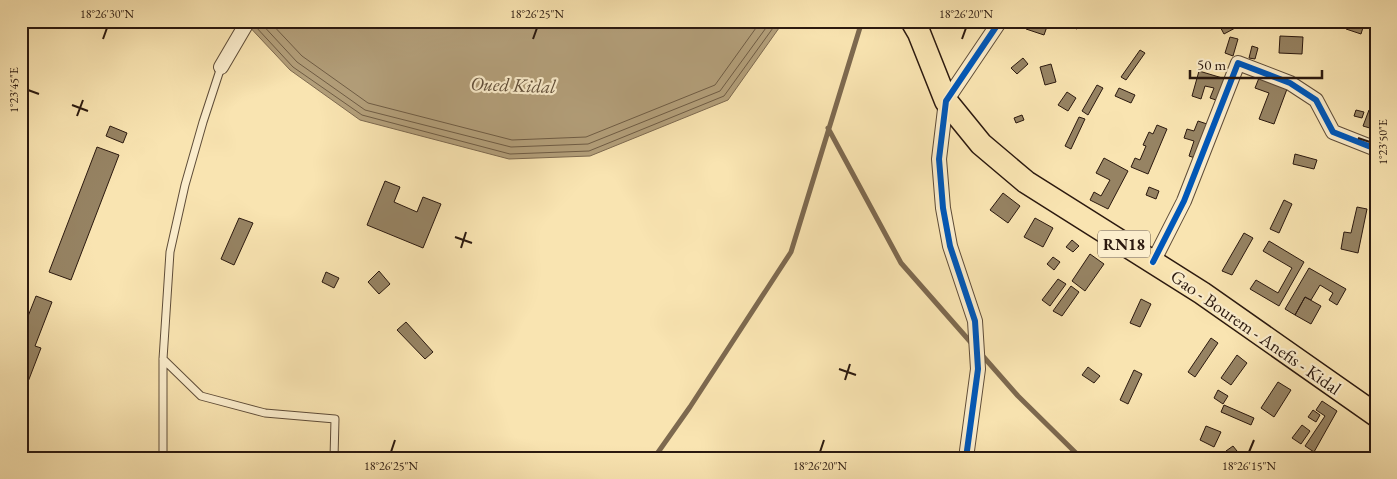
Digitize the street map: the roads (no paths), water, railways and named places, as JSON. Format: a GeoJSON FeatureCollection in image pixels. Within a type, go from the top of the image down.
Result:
{"type":"FeatureCollection","features":[{"type":"Feature","properties":{"kind":"main road","name":"Gao - Bourem - Anefis - Kidal"},"geometry":{"type":"LineString","coordinates":[[912,21],[919,33],[946,101],[981,144],[1026,182],[1202,293],[1375,414]]}},
{"type":"Feature","properties":{"kind":"street"},"geometry":{"type":"LineString","coordinates":[[222,67],[248,21]]}},
{"type":"Feature","properties":{"kind":"street"},"geometry":{"type":"LineString","coordinates":[[966,458],[978,369],[976,330],[975,320],[950,246],[942,208],[939,159],[946,101],[1000,21]]}},
{"type":"Feature","properties":{"kind":"street"},"geometry":{"type":"LineString","coordinates":[[1153,262],[1184,201],[1238,63],[1290,82],[1316,100],[1333,132],[1376,149]]}},
{"type":"Feature","properties":{"kind":"lane"},"geometry":{"type":"LineString","coordinates":[[163,458],[163,360],[170,252],[185,185],[203,122],[222,67]]}},
{"type":"Feature","properties":{"kind":"lane"},"geometry":{"type":"LineString","coordinates":[[163,360],[201,396],[265,413],[335,419],[334,458]]}},
{"type":"Feature","properties":{"kind":"water","name":"Oued Kidal"},"geometry":{"type":"Polygon","coordinates":[[[244,21],[784,21],[728,100],[590,156],[509,159],[360,120],[290,70],[244,21]]]}},
{"type":"Feature","properties":{"kind":"waterway"},"geometry":{"type":"LineString","coordinates":[[654,458],[690,407],[791,252],[862,21]]}},
{"type":"Feature","properties":{"kind":"waterway"},"geometry":{"type":"LineString","coordinates":[[828,128],[901,263],[974,346]]}},
{"type":"Feature","properties":{"kind":"waterway"},"geometry":{"type":"LineString","coordinates":[[981,354],[1018,396],[1081,458]]}}]}
